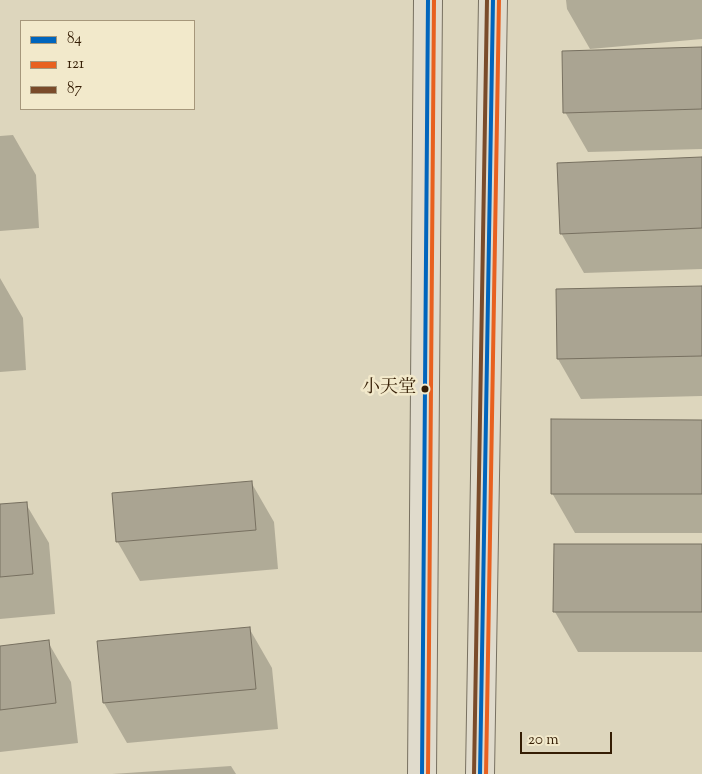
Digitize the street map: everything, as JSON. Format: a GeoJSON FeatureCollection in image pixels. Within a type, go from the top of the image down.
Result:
{"type":"FeatureCollection","features":[{"type":"Feature","properties":{"kind":"main road"},"geometry":{"type":"LineString","coordinates":[[422,774],[428,0]]}},
{"type":"Feature","properties":{"kind":"main road"},"geometry":{"type":"LineString","coordinates":[[480,774],[493,0]]}},
{"type":"Feature","properties":{"kind":"building"},"geometry":{"type":"Polygon","coordinates":[[[702,47],[702,109],[563,113],[562,51],[702,47]]]}},
{"type":"Feature","properties":{"kind":"building"},"geometry":{"type":"Polygon","coordinates":[[[702,157],[702,228],[560,234],[557,163],[702,157]]]}},
{"type":"Feature","properties":{"kind":"building"},"geometry":{"type":"Polygon","coordinates":[[[702,286],[702,356],[557,359],[556,289],[702,286]]]}},
{"type":"Feature","properties":{"kind":"building"},"geometry":{"type":"Polygon","coordinates":[[[551,419],[702,420],[702,494],[551,494],[551,419]]]}},
{"type":"Feature","properties":{"kind":"building"},"geometry":{"type":"Polygon","coordinates":[[[252,481],[256,530],[116,542],[112,493],[252,481]]]}},
{"type":"Feature","properties":{"kind":"building"},"geometry":{"type":"Polygon","coordinates":[[[27,502],[33,574],[0,577],[0,504],[27,502]]]}},
{"type":"Feature","properties":{"kind":"building"},"geometry":{"type":"Polygon","coordinates":[[[554,544],[702,544],[702,612],[553,612],[554,544]]]}},
{"type":"Feature","properties":{"kind":"building"},"geometry":{"type":"Polygon","coordinates":[[[250,627],[256,689],[103,703],[97,641],[250,627]]]}},
{"type":"Feature","properties":{"kind":"building"},"geometry":{"type":"Polygon","coordinates":[[[49,640],[56,703],[0,710],[0,646],[49,640]]]}},
{"type":"Feature","properties":{"kind":"transit line","name":"84"},"geometry":{"type":"LineString","coordinates":[[422,774],[428,0]]}},
{"type":"Feature","properties":{"kind":"transit line","name":"121"},"geometry":{"type":"LineString","coordinates":[[428,774],[434,0]]}},
{"type":"Feature","properties":{"kind":"transit line","name":"87"},"geometry":{"type":"LineString","coordinates":[[474,774],[487,0]]}},
{"type":"Feature","properties":{"kind":"transit line","name":"84"},"geometry":{"type":"LineString","coordinates":[[480,774],[493,0]]}},
{"type":"Feature","properties":{"kind":"transit line","name":"121"},"geometry":{"type":"LineString","coordinates":[[486,774],[499,0]]}},
{"type":"Feature","properties":{"kind":"place","name":"小天堂"},"geometry":{"type":"Point","coordinates":[425,389]}}]}
